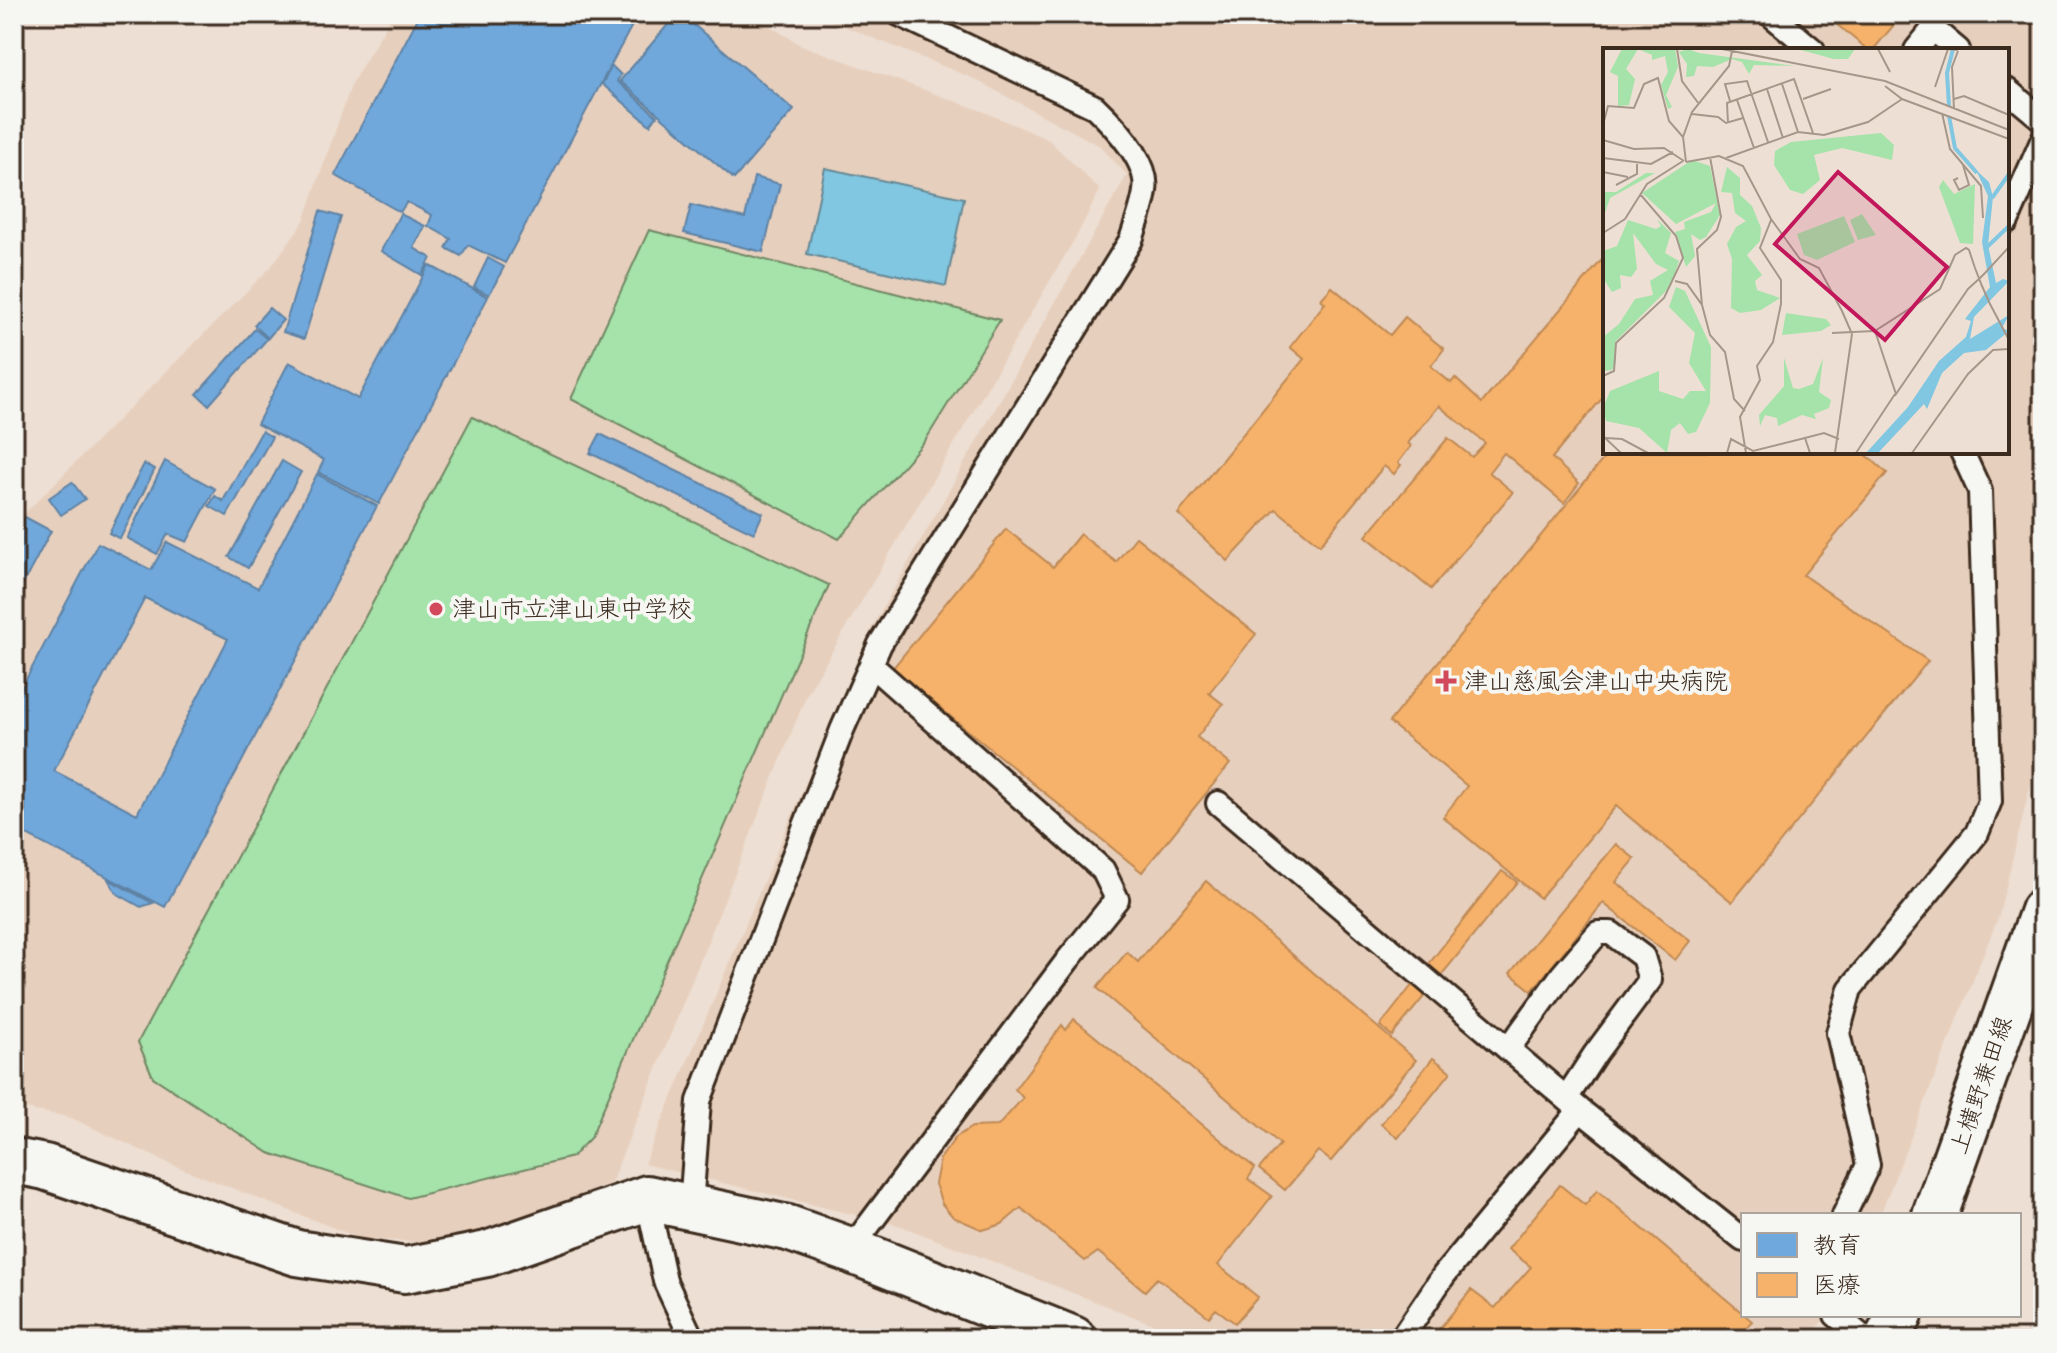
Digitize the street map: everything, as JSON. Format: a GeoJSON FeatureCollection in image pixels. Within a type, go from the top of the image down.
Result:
{"type":"FeatureCollection","features":[{"type":"Feature","properties":{"kind":"street","name":"上横野兼田線"},"geometry":{"type":"LineString","coordinates":[[1936,1213],[2043,911]]}},
{"type":"Feature","properties":{"kind":"street"},"geometry":{"type":"LineString","coordinates":[[14,1161],[45,1167],[297,1253],[405,1270],[487,1254],[647,1198],[788,1228],[1073,1339]]}},
{"type":"Feature","properties":{"kind":"street"},"geometry":{"type":"LineString","coordinates":[[1887,1339],[1899,1317]]}},
{"type":"Feature","properties":{"kind":"lane"},"geometry":{"type":"LineString","coordinates":[[691,1206],[699,1101],[842,730],[880,644],[1131,240],[1146,188],[1137,158],[1120,130],[1095,107],[899,14]]}},
{"type":"Feature","properties":{"kind":"lane"},"geometry":{"type":"LineString","coordinates":[[1770,14],[1811,48]]}},
{"type":"Feature","properties":{"kind":"lane"},"geometry":{"type":"LineString","coordinates":[[1918,48],[1933,29],[1956,48]]}},
{"type":"Feature","properties":{"kind":"lane"},"geometry":{"type":"LineString","coordinates":[[2009,92],[2043,120]]}},
{"type":"Feature","properties":{"kind":"lane"},"geometry":{"type":"LineString","coordinates":[[2009,216],[2043,139]]}},
{"type":"Feature","properties":{"kind":"lane"},"geometry":{"type":"LineString","coordinates":[[1845,1213],[1868,1165],[1838,1033],[1850,989],[1977,833],[1990,801],[1980,491],[1963,454]]}},
{"type":"Feature","properties":{"kind":"lane"},"geometry":{"type":"LineString","coordinates":[[850,1250],[1117,899],[1103,870],[871,665]]}},
{"type":"Feature","properties":{"kind":"lane"},"geometry":{"type":"LineString","coordinates":[[1218,803],[1574,1103],[1741,1238]]}},
{"type":"Feature","properties":{"kind":"lane"},"geometry":{"type":"LineString","coordinates":[[1401,1339],[1444,1275],[1574,1103],[1595,1054],[1650,980],[1643,957],[1611,933],[1598,933],[1562,975],[1509,1048]]}},
{"type":"Feature","properties":{"kind":"lane"},"geometry":{"type":"LineString","coordinates":[[647,1198],[665,1281],[692,1339]]}},
{"type":"Feature","properties":{"kind":"lane"},"geometry":{"type":"LineString","coordinates":[[1838,1317],[1865,1339]]}},
{"type":"Feature","properties":{"kind":"shaded area","name":"津山市立津山東中学校"},"geometry":{"type":"Polygon","coordinates":[[[393,14],[750,14],[801,45],[982,111],[1049,140],[1100,190],[1077,235],[807,694],[611,1183],[519,1225],[431,1243],[362,1239],[173,1165],[69,1117],[14,1107],[14,524],[271,267],[304,221],[352,83],[393,14]]]}},
{"type":"Feature","properties":{"kind":"shaded area","name":"津山慈風会津山中央病院"},"geometry":{"type":"Polygon","coordinates":[[[814,14],[2041,14],[2043,733],[1999,915],[1881,1213],[1741,1213],[1741,1317],[1825,1317],[1810,1339],[1191,1339],[901,1226],[644,1164],[871,629],[1127,175],[1100,146],[972,78],[814,14]]]}},
{"type":"Feature","properties":{"kind":"green space"},"geometry":{"type":"Polygon","coordinates":[[[649,230],[1000,320],[925,441],[839,539],[571,399],[649,230]]]}},
{"type":"Feature","properties":{"kind":"green space"},"geometry":{"type":"Polygon","coordinates":[[[472,417],[829,585],[591,1137],[572,1157],[408,1198],[269,1153],[153,1077],[138,1042],[472,417]]]}},
{"type":"Feature","properties":{"kind":"water"},"geometry":{"type":"Polygon","coordinates":[[[825,168],[964,198],[946,286],[807,254],[825,168]]]}},
{"type":"Feature","properties":{"kind":"building: 教育"},"geometry":{"type":"Polygon","coordinates":[[[420,14],[629,14],[636,18],[505,263],[468,245],[461,256],[446,248],[451,239],[428,226],[432,215],[407,202],[400,212],[335,175],[420,14]]]}},
{"type":"Feature","properties":{"kind":"building: 教育"},"geometry":{"type":"Polygon","coordinates":[[[677,14],[681,14],[794,110],[734,179],[620,81],[677,14]]]}},
{"type":"Feature","properties":{"kind":"building: 教育"},"geometry":{"type":"Polygon","coordinates":[[[612,66],[621,75],[617,81],[657,116],[650,125],[602,84],[612,66]]]}},
{"type":"Feature","properties":{"kind":"building: 教育"},"geometry":{"type":"Polygon","coordinates":[[[754,177],[780,184],[763,252],[684,233],[691,205],[745,218],[754,177]]]}},
{"type":"Feature","properties":{"kind":"building: 教育"},"geometry":{"type":"Polygon","coordinates":[[[320,211],[341,217],[304,339],[283,332],[320,211]]]}},
{"type":"Feature","properties":{"kind":"building: 教育"},"geometry":{"type":"Polygon","coordinates":[[[400,214],[425,226],[414,248],[431,258],[422,275],[381,251],[400,214]]]}},
{"type":"Feature","properties":{"kind":"building: 教育"},"geometry":{"type":"Polygon","coordinates":[[[488,258],[504,267],[489,295],[474,287],[488,258]]]}},
{"type":"Feature","properties":{"kind":"building: 教育"},"geometry":{"type":"Polygon","coordinates":[[[429,265],[488,297],[379,504],[318,472],[324,460],[257,424],[289,362],[358,399],[429,265]]]}},
{"type":"Feature","properties":{"kind":"building: 教育"},"geometry":{"type":"Polygon","coordinates":[[[269,308],[283,320],[268,338],[254,325],[269,308]]]}},
{"type":"Feature","properties":{"kind":"building: 教育"},"geometry":{"type":"Polygon","coordinates":[[[255,329],[267,339],[209,405],[197,394],[255,329]]]}},
{"type":"Feature","properties":{"kind":"building: 教育"},"geometry":{"type":"Polygon","coordinates":[[[262,431],[272,437],[227,516],[209,506],[215,496],[223,501],[262,431]]]}},
{"type":"Feature","properties":{"kind":"building: 教育"},"geometry":{"type":"Polygon","coordinates":[[[600,434],[763,513],[754,533],[590,453],[600,434]]]}},
{"type":"Feature","properties":{"kind":"building: 教育"},"geometry":{"type":"Polygon","coordinates":[[[165,461],[215,489],[187,542],[168,534],[157,554],[127,538],[165,461]]]}},
{"type":"Feature","properties":{"kind":"building: 教育"},"geometry":{"type":"Polygon","coordinates":[[[282,461],[301,472],[248,568],[229,557],[282,461]]]}},
{"type":"Feature","properties":{"kind":"building: 教育"},"geometry":{"type":"Polygon","coordinates":[[[144,464],[155,469],[120,539],[109,533],[144,464]]]}},
{"type":"Feature","properties":{"kind":"building: 教育"},"geometry":{"type":"Polygon","coordinates":[[[317,474],[377,506],[165,907],[23,833],[14,850],[14,702],[98,543],[151,570],[167,542],[258,588],[317,474]],[[145,598],[54,771],[137,814],[228,639],[145,598]]]}},
{"type":"Feature","properties":{"kind":"building: 教育"},"geometry":{"type":"Polygon","coordinates":[[[72,482],[85,499],[61,515],[49,498],[72,482]]]}},
{"type":"Feature","properties":{"kind":"building: 教育"},"geometry":{"type":"Polygon","coordinates":[[[25,517],[51,531],[14,601],[14,538],[25,517]]]}},
{"type":"Feature","properties":{"kind":"building: 教育"},"geometry":{"type":"Polygon","coordinates":[[[108,879],[153,903],[141,907],[116,893],[108,879]]]}},
{"type":"Feature","properties":{"kind":"building: 医療"},"geometry":{"type":"Polygon","coordinates":[[[1824,14],[1903,14],[1875,48],[1866,48],[1824,14]]]}},
{"type":"Feature","properties":{"kind":"building: 医療"},"geometry":{"type":"Polygon","coordinates":[[[1603,258],[1603,397],[1552,458],[1579,483],[1564,503],[1504,453],[1489,472],[1513,492],[1431,589],[1366,536],[1448,438],[1472,457],[1485,443],[1439,406],[1408,443],[1411,446],[1394,474],[1384,466],[1320,545],[1276,509],[1228,561],[1178,514],[1304,359],[1290,347],[1325,303],[1321,299],[1332,287],[1390,335],[1405,317],[1444,349],[1431,366],[1451,383],[1455,378],[1482,403],[1603,258]]]}},
{"type":"Feature","properties":{"kind":"building: 医療"},"geometry":{"type":"Polygon","coordinates":[[[1607,454],[1865,454],[1887,473],[1803,575],[1928,661],[1732,902],[1616,806],[1540,898],[1443,817],[1467,786],[1389,722],[1607,454]]]}},
{"type":"Feature","properties":{"kind":"building: 医療"},"geometry":{"type":"Polygon","coordinates":[[[1006,529],[1053,567],[1080,534],[1116,562],[1136,537],[1256,634],[1209,693],[1223,704],[1197,737],[1230,764],[1142,872],[892,669],[1006,529]]]}},
{"type":"Feature","properties":{"kind":"building: 医療"},"geometry":{"type":"Polygon","coordinates":[[[1616,844],[1635,859],[1616,882],[1690,941],[1675,960],[1603,903],[1532,991],[1510,973],[1616,844]]]}},
{"type":"Feature","properties":{"kind":"building: 医療"},"geometry":{"type":"Polygon","coordinates":[[[1502,871],[1517,882],[1392,1036],[1380,1026],[1502,871]]]}},
{"type":"Feature","properties":{"kind":"building: 医療"},"geometry":{"type":"Polygon","coordinates":[[[1206,881],[1416,1060],[1331,1161],[1318,1151],[1285,1190],[1259,1169],[1280,1144],[1097,988],[1127,952],[1138,962],[1206,881]]]}},
{"type":"Feature","properties":{"kind":"building: 医療"},"geometry":{"type":"Polygon","coordinates":[[[1074,1019],[1255,1168],[1248,1179],[1272,1196],[1218,1265],[1258,1297],[1235,1323],[1216,1309],[1209,1317],[1157,1278],[1145,1291],[1098,1252],[1085,1261],[1021,1208],[1002,1224],[983,1230],[953,1217],[942,1204],[935,1184],[940,1159],[956,1137],[972,1127],[998,1126],[1023,1098],[1015,1089],[1062,1025],[1066,1030],[1074,1019]]]}},
{"type":"Feature","properties":{"kind":"building: 医療"},"geometry":{"type":"Polygon","coordinates":[[[1433,1058],[1451,1072],[1398,1138],[1381,1124],[1433,1058]]]}},
{"type":"Feature","properties":{"kind":"building: 医療"},"geometry":{"type":"Polygon","coordinates":[[[1560,1185],[1585,1205],[1597,1190],[1741,1312],[1741,1317],[1752,1321],[1738,1337],[1741,1339],[1431,1339],[1471,1290],[1495,1308],[1531,1267],[1508,1249],[1560,1185]]]}},
{"type":"Feature","properties":{"kind":"place","name":"津山市立津山東中学校"},"geometry":{"type":"Point","coordinates":[436,609]}},
{"type":"Feature","properties":{"kind":"place","name":"津山慈風会津山中央病院"},"geometry":{"type":"Point","coordinates":[1446,681]}}]}
